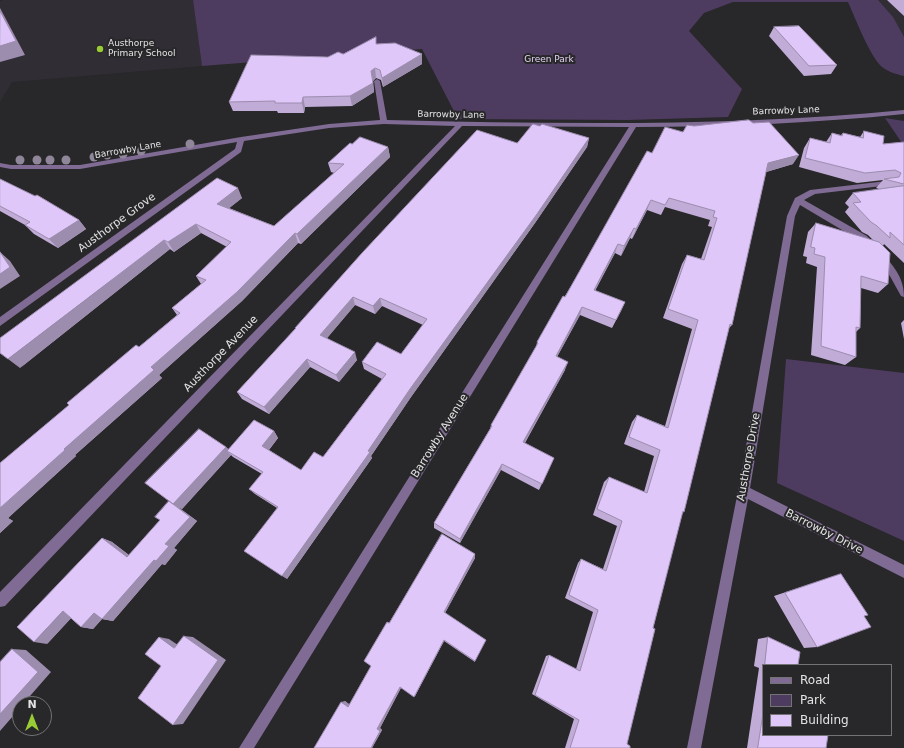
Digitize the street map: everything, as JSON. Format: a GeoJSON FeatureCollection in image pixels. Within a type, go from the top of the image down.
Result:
{"type":"FeatureCollection","features":[{"type":"Feature","properties":{"kind":"street"},"geometry":{"type":"LineString","coordinates":[[377,81],[384,122]]}},
{"type":"Feature","properties":{"kind":"street","name":"Barrowby Lane"},"geometry":{"type":"LineString","coordinates":[[0,165],[11,167],[80,167],[241,139],[329,126],[384,122],[634,125],[854,118],[904,112]]}},
{"type":"Feature","properties":{"kind":"street","name":"Austhorpe Avenue"},"geometry":{"type":"LineString","coordinates":[[0,602],[460,124]]}},
{"type":"Feature","properties":{"kind":"street","name":"Barrowby Avenue"},"geometry":{"type":"LineString","coordinates":[[246,748],[634,125]]}},
{"type":"Feature","properties":{"kind":"street","name":"Austhorpe Grove"},"geometry":{"type":"LineString","coordinates":[[0,322],[238,150],[241,139]]}},
{"type":"Feature","properties":{"kind":"street"},"geometry":{"type":"LineString","coordinates":[[798,200],[813,192],[887,183]]}},
{"type":"Feature","properties":{"kind":"street"},"geometry":{"type":"LineString","coordinates":[[798,200],[864,238],[881,255],[895,276],[904,294]]}},
{"type":"Feature","properties":{"kind":"street","name":"Austhorpe Drive"},"geometry":{"type":"LineString","coordinates":[[694,748],[744,491],[791,216],[798,200]]}},
{"type":"Feature","properties":{"kind":"street","name":"Barrowby Drive"},"geometry":{"type":"LineString","coordinates":[[744,491],[904,572]]}},
{"type":"Feature","properties":{"kind":"shaded area","name":"Austhorpe Primary School"},"geometry":{"type":"Polygon","coordinates":[[[193,0],[202,66],[12,82],[0,102],[0,1],[193,0]]]}},
{"type":"Feature","properties":{"kind":"shaded area"},"geometry":{"type":"Polygon","coordinates":[[[873,0],[904,0],[904,49],[873,0]]]}},
{"type":"Feature","properties":{"kind":"green space","name":"Green Park"},"geometry":{"type":"Polygon","coordinates":[[[193,0],[878,0],[893,17],[904,37],[904,76],[887,70],[879,64],[866,43],[848,2],[733,2],[704,13],[689,31],[742,89],[728,117],[628,120],[458,119],[422,49],[202,66],[193,0]]]}},
{"type":"Feature","properties":{"kind":"green space"},"geometry":{"type":"Polygon","coordinates":[[[885,118],[904,121],[904,146],[885,118]]]}},
{"type":"Feature","properties":{"kind":"green space"},"geometry":{"type":"Polygon","coordinates":[[[786,359],[904,373],[904,541],[777,483],[786,359]]]}},
{"type":"Feature","properties":{"kind":"building"},"geometry":{"type":"Polygon","coordinates":[[[0,11],[16,41],[0,46],[0,11]]]}},
{"type":"Feature","properties":{"kind":"building"},"geometry":{"type":"Polygon","coordinates":[[[799,26],[837,65],[809,66],[774,27],[799,26]]]}},
{"type":"Feature","properties":{"kind":"building"},"geometry":{"type":"Polygon","coordinates":[[[376,37],[376,44],[395,43],[422,54],[382,78],[380,70],[375,68],[371,71],[373,83],[350,96],[303,97],[302,103],[275,103],[275,101],[229,102],[251,55],[328,57],[338,52],[343,54],[376,37]]]}},
{"type":"Feature","properties":{"kind":"building"},"geometry":{"type":"Polygon","coordinates":[[[749,120],[753,123],[769,122],[799,155],[768,163],[732,325],[730,324],[684,512],[683,511],[653,628],[655,629],[627,744],[630,748],[570,748],[579,720],[535,695],[549,655],[580,671],[598,610],[569,595],[581,559],[606,571],[622,521],[597,509],[609,477],[647,493],[660,450],[629,437],[637,415],[668,428],[698,320],[668,309],[687,255],[704,260],[717,218],[713,217],[715,211],[669,198],[665,205],[651,200],[636,229],[634,228],[624,246],[618,244],[594,290],[625,302],[616,320],[582,307],[556,356],[568,362],[523,442],[554,458],[542,484],[502,464],[460,539],[434,523],[492,426],[491,425],[538,343],[537,342],[563,296],[565,297],[647,151],[652,153],[665,127],[683,132],[687,125],[694,126],[749,120]]]}},
{"type":"Feature","properties":{"kind":"building"},"geometry":{"type":"Polygon","coordinates":[[[533,124],[540,126],[542,124],[589,138],[537,214],[410,389],[368,451],[370,452],[282,576],[244,551],[278,507],[249,489],[263,472],[227,451],[254,420],[274,431],[262,446],[301,470],[314,452],[323,457],[386,374],[362,362],[377,342],[401,354],[427,319],[380,298],[373,306],[353,297],[320,335],[355,352],[336,375],[307,359],[264,407],[237,392],[362,253],[477,130],[517,143],[533,124]]]}},
{"type":"Feature","properties":{"kind":"building"},"geometry":{"type":"Polygon","coordinates":[[[864,131],[884,136],[883,144],[904,142],[904,184],[884,179],[899,177],[901,173],[895,170],[865,173],[805,158],[810,138],[830,143],[832,133],[842,136],[843,133],[863,138],[864,131]]]}},
{"type":"Feature","properties":{"kind":"building"},"geometry":{"type":"Polygon","coordinates":[[[360,137],[388,147],[297,234],[295,233],[237,292],[151,367],[154,370],[64,449],[65,450],[0,508],[0,463],[69,405],[67,403],[136,345],[139,347],[180,313],[172,308],[206,280],[196,276],[231,242],[196,224],[168,242],[164,240],[8,359],[0,353],[0,338],[217,178],[238,188],[217,204],[274,226],[344,164],[328,163],[350,143],[352,144],[360,137]]]}},
{"type":"Feature","properties":{"kind":"building"},"geometry":{"type":"Polygon","coordinates":[[[0,179],[35,196],[37,195],[79,220],[49,239],[25,225],[30,222],[0,206],[0,179]]]}},
{"type":"Feature","properties":{"kind":"building"},"geometry":{"type":"Polygon","coordinates":[[[904,186],[904,245],[890,232],[890,238],[871,222],[853,203],[861,202],[853,193],[904,186]]]}},
{"type":"Feature","properties":{"kind":"building"},"geometry":{"type":"Polygon","coordinates":[[[816,223],[879,242],[890,253],[888,284],[861,276],[860,328],[856,327],[856,357],[821,346],[825,257],[814,254],[815,248],[811,247],[816,223]]]}},
{"type":"Feature","properties":{"kind":"building"},"geometry":{"type":"Polygon","coordinates":[[[0,252],[10,267],[0,274],[0,252]]]}},
{"type":"Feature","properties":{"kind":"building"},"geometry":{"type":"Polygon","coordinates":[[[199,429],[226,447],[173,504],[145,483],[199,429]]]}},
{"type":"Feature","properties":{"kind":"building"},"geometry":{"type":"Polygon","coordinates":[[[169,501],[190,517],[165,544],[169,546],[156,561],[154,560],[102,619],[94,613],[81,627],[63,611],[34,642],[17,627],[102,538],[127,557],[160,520],[155,517],[169,501]]]}},
{"type":"Feature","properties":{"kind":"building"},"geometry":{"type":"Polygon","coordinates":[[[442,534],[475,554],[444,612],[486,640],[475,661],[444,640],[414,697],[400,687],[377,729],[380,731],[371,748],[314,748],[341,702],[348,707],[371,666],[364,661],[387,622],[389,623],[442,534]]]}},
{"type":"Feature","properties":{"kind":"building"},"geometry":{"type":"Polygon","coordinates":[[[841,574],[868,615],[864,616],[871,627],[817,647],[785,593],[841,574]]]}},
{"type":"Feature","properties":{"kind":"building"},"geometry":{"type":"Polygon","coordinates":[[[184,636],[218,660],[173,725],[138,698],[161,666],[145,654],[159,637],[174,648],[184,636]]]}},
{"type":"Feature","properties":{"kind":"building"},"geometry":{"type":"Polygon","coordinates":[[[768,637],[800,652],[798,664],[765,664],[768,637]]]}},
{"type":"Feature","properties":{"kind":"building"},"geometry":{"type":"Polygon","coordinates":[[[12,649],[38,672],[16,696],[12,696],[12,701],[0,714],[0,662],[12,649]]]}},
{"type":"Feature","properties":{"kind":"building"},"geometry":{"type":"Polygon","coordinates":[[[762,721],[762,736],[828,736],[826,748],[758,748],[762,721]]]}},
{"type":"Feature","properties":{"kind":"place","name":"Austhorpe Primary School"},"geometry":{"type":"Point","coordinates":[100,49]}}]}
